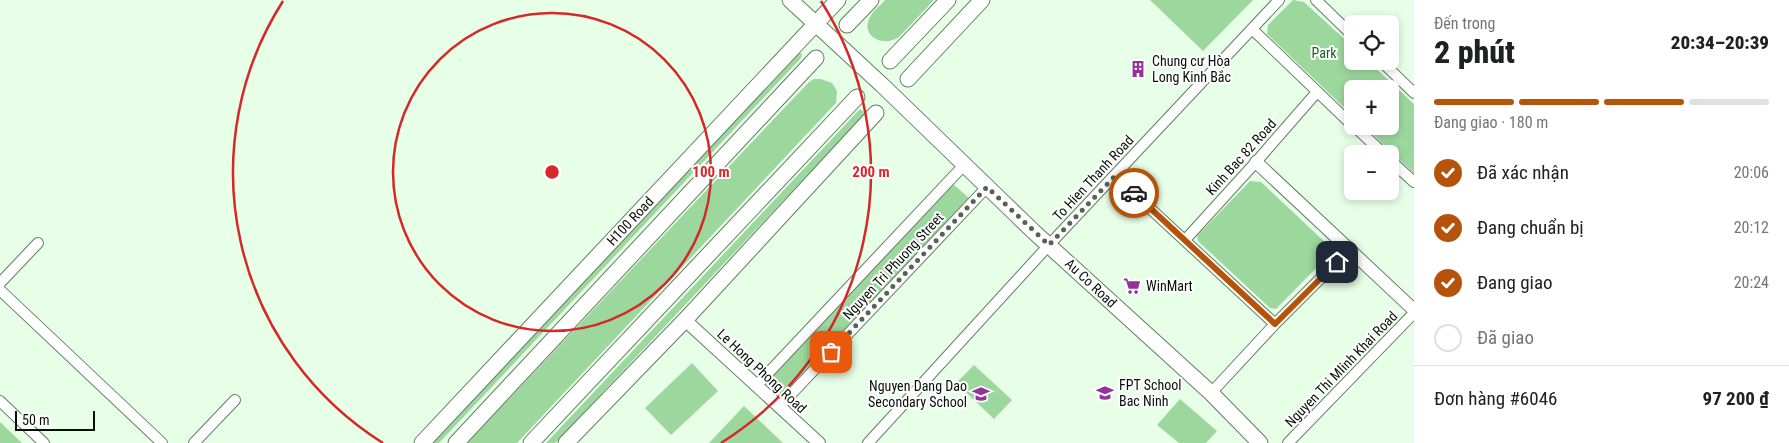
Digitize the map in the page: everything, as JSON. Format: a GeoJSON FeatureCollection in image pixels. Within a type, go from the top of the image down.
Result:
{"type":"FeatureCollection","features":[{"type":"Feature","properties":{"kind":"main road","name":"Au Co Road"},"geometry":{"type":"LineString","coordinates":[[790,0],[1049,245],[1211,393],[1260,443]]}},
{"type":"Feature","properties":{"kind":"main road","name":"H100 Road"},"geometry":{"type":"LineString","coordinates":[[422,443],[838,0]]}},
{"type":"Feature","properties":{"kind":"main road"},"geometry":{"type":"LineString","coordinates":[[847,26],[871,0]]}},
{"type":"Feature","properties":{"kind":"main road"},"geometry":{"type":"LineString","coordinates":[[890,61],[948,0]]}},
{"type":"Feature","properties":{"kind":"main road"},"geometry":{"type":"LineString","coordinates":[[908,79],[982,0]]}},
{"type":"Feature","properties":{"kind":"main road","name":"H100 Road"},"geometry":{"type":"LineString","coordinates":[[456,443],[816,58]]}},
{"type":"Feature","properties":{"kind":"main road"},"geometry":{"type":"LineString","coordinates":[[531,443],[857,97]]}},
{"type":"Feature","properties":{"kind":"main road"},"geometry":{"type":"LineString","coordinates":[[566,443],[686,320],[876,113]]}},
{"type":"Feature","properties":{"kind":"street","name":"To Hien Thanh Road"},"geometry":{"type":"LineString","coordinates":[[868,443],[1049,245],[1279,0]]}},
{"type":"Feature","properties":{"kind":"street"},"geometry":{"type":"LineString","coordinates":[[1316,0],[1344,27]]}},
{"type":"Feature","properties":{"kind":"street"},"geometry":{"type":"LineString","coordinates":[[1252,29],[1344,118]]}},
{"type":"Feature","properties":{"kind":"street"},"geometry":{"type":"LineString","coordinates":[[1390,70],[1414,93]]}},
{"type":"Feature","properties":{"kind":"street","name":"Kinh Bac 82 Road"},"geometry":{"type":"LineString","coordinates":[[1185,240],[1317,92]]}},
{"type":"Feature","properties":{"kind":"street"},"geometry":{"type":"LineString","coordinates":[[1363,135],[1374,145]]}},
{"type":"Feature","properties":{"kind":"street"},"geometry":{"type":"LineString","coordinates":[[1256,162],[1414,312]]}},
{"type":"Feature","properties":{"kind":"street","name":"Nguyen Tri Phuong Street"},"geometry":{"type":"LineString","coordinates":[[756,386],[964,165]]}},
{"type":"Feature","properties":{"kind":"street"},"geometry":{"type":"LineString","coordinates":[[1399,168],[1414,182]]}},
{"type":"Feature","properties":{"kind":"street"},"geometry":{"type":"LineString","coordinates":[[1115,176],[1275,324]]}},
{"type":"Feature","properties":{"kind":"street","name":"Nguyen Tri Phuong Street"},"geometry":{"type":"LineString","coordinates":[[779,407],[987,187]]}},
{"type":"Feature","properties":{"kind":"street"},"geometry":{"type":"LineString","coordinates":[[0,283],[38,243]]}},
{"type":"Feature","properties":{"kind":"street"},"geometry":{"type":"LineString","coordinates":[[1211,393],[1275,324],[1349,250]]}},
{"type":"Feature","properties":{"kind":"street"},"geometry":{"type":"LineString","coordinates":[[0,290],[162,443]]}},
{"type":"Feature","properties":{"kind":"street","name":"Nguyen Thi MIinh Khai Road"},"geometry":{"type":"LineString","coordinates":[[1288,443],[1414,312]]}},
{"type":"Feature","properties":{"kind":"street","name":"Le Hong Phong Road"},"geometry":{"type":"LineString","coordinates":[[686,320],[818,443]]}},
{"type":"Feature","properties":{"kind":"street"},"geometry":{"type":"LineString","coordinates":[[194,443],[235,400]]}},
{"type":"Feature","properties":{"kind":"street"},"geometry":{"type":"LineString","coordinates":[[0,401],[44,443]]}},
{"type":"Feature","properties":{"kind":"green space"},"geometry":{"type":"Polygon","coordinates":[[[885,0],[934,0],[899,37],[893,40],[881,41],[871,36],[867,26],[872,14],[885,0]]]}},
{"type":"Feature","properties":{"kind":"green space"},"geometry":{"type":"Polygon","coordinates":[[[1150,0],[1253,0],[1203,51],[1150,0]]]}},
{"type":"Feature","properties":{"kind":"green space","name":"Park"},"geometry":{"type":"Polygon","coordinates":[[[1293,0],[1304,2],[1344,39],[1344,70],[1378,70],[1388,80],[1344,80],[1344,107],[1267,34],[1268,25],[1293,0]]]}},
{"type":"Feature","properties":{"kind":"green space"},"geometry":{"type":"Polygon","coordinates":[[[798,52],[802,54],[801,58],[439,443],[429,443],[798,52]]]}},
{"type":"Feature","properties":{"kind":"green space"},"geometry":{"type":"Polygon","coordinates":[[[814,79],[821,79],[832,83],[837,91],[836,103],[517,443],[467,443],[809,82],[814,79]]]}},
{"type":"Feature","properties":{"kind":"green space","name":"Park"},"geometry":{"type":"Polygon","coordinates":[[[1399,90],[1414,104],[1414,173],[1399,159],[1399,145],[1384,145],[1374,135],[1399,135],[1399,90]]]}},
{"type":"Feature","properties":{"kind":"green space"},"geometry":{"type":"Polygon","coordinates":[[[860,109],[864,112],[863,116],[555,443],[546,443],[860,109]]]}},
{"type":"Feature","properties":{"kind":"green space"},"geometry":{"type":"Polygon","coordinates":[[[1250,181],[1261,182],[1328,245],[1326,258],[1276,309],[1270,308],[1198,241],[1197,236],[1250,181]]]}},
{"type":"Feature","properties":{"kind":"green space"},"geometry":{"type":"Polygon","coordinates":[[[953,184],[969,198],[782,396],[767,381],[953,184]]]}},
{"type":"Feature","properties":{"kind":"green space"},"geometry":{"type":"Polygon","coordinates":[[[692,363],[718,391],[671,435],[645,408],[692,363]]]}},
{"type":"Feature","properties":{"kind":"green space"},"geometry":{"type":"Polygon","coordinates":[[[974,365],[1012,400],[994,419],[956,383],[974,365]]]}},
{"type":"Feature","properties":{"kind":"green space"},"geometry":{"type":"Polygon","coordinates":[[[1180,399],[1217,431],[1206,443],[1179,443],[1157,425],[1180,399]]]}},
{"type":"Feature","properties":{"kind":"green space"},"geometry":{"type":"Polygon","coordinates":[[[744,406],[783,443],[709,443],[744,406]]]}},
{"type":"Feature","properties":{"kind":"green space"},"geometry":{"type":"Polygon","coordinates":[[[0,422],[22,443],[0,443],[0,422]]]}},
{"type":"Feature","properties":{"kind":"way so far"},"geometry":{"type":"LineString","coordinates":[[831,352],[987,187],[1049,245],[1115,176],[1134,193]]}},
{"type":"Feature","properties":{"kind":"place","name":"Chung cư Hòa Long Kinh Bắc"},"geometry":{"type":"Point","coordinates":[1138,69]}},
{"type":"Feature","properties":{"kind":"place","name":"WinMart"},"geometry":{"type":"Point","coordinates":[1132,286]}},
{"type":"Feature","properties":{"kind":"place","name":"FPT School Bac Ninh"},"geometry":{"type":"Point","coordinates":[1105,393]}},
{"type":"Feature","properties":{"kind":"place","name":"Nguyen Dang Dao Secondary School"},"geometry":{"type":"Point","coordinates":[981,394]}},
{"type":"Feature","properties":{"kind":"route"},"geometry":{"type":"LineString","coordinates":[[1134,193],[1275,324],[1337,262]]}}]}
